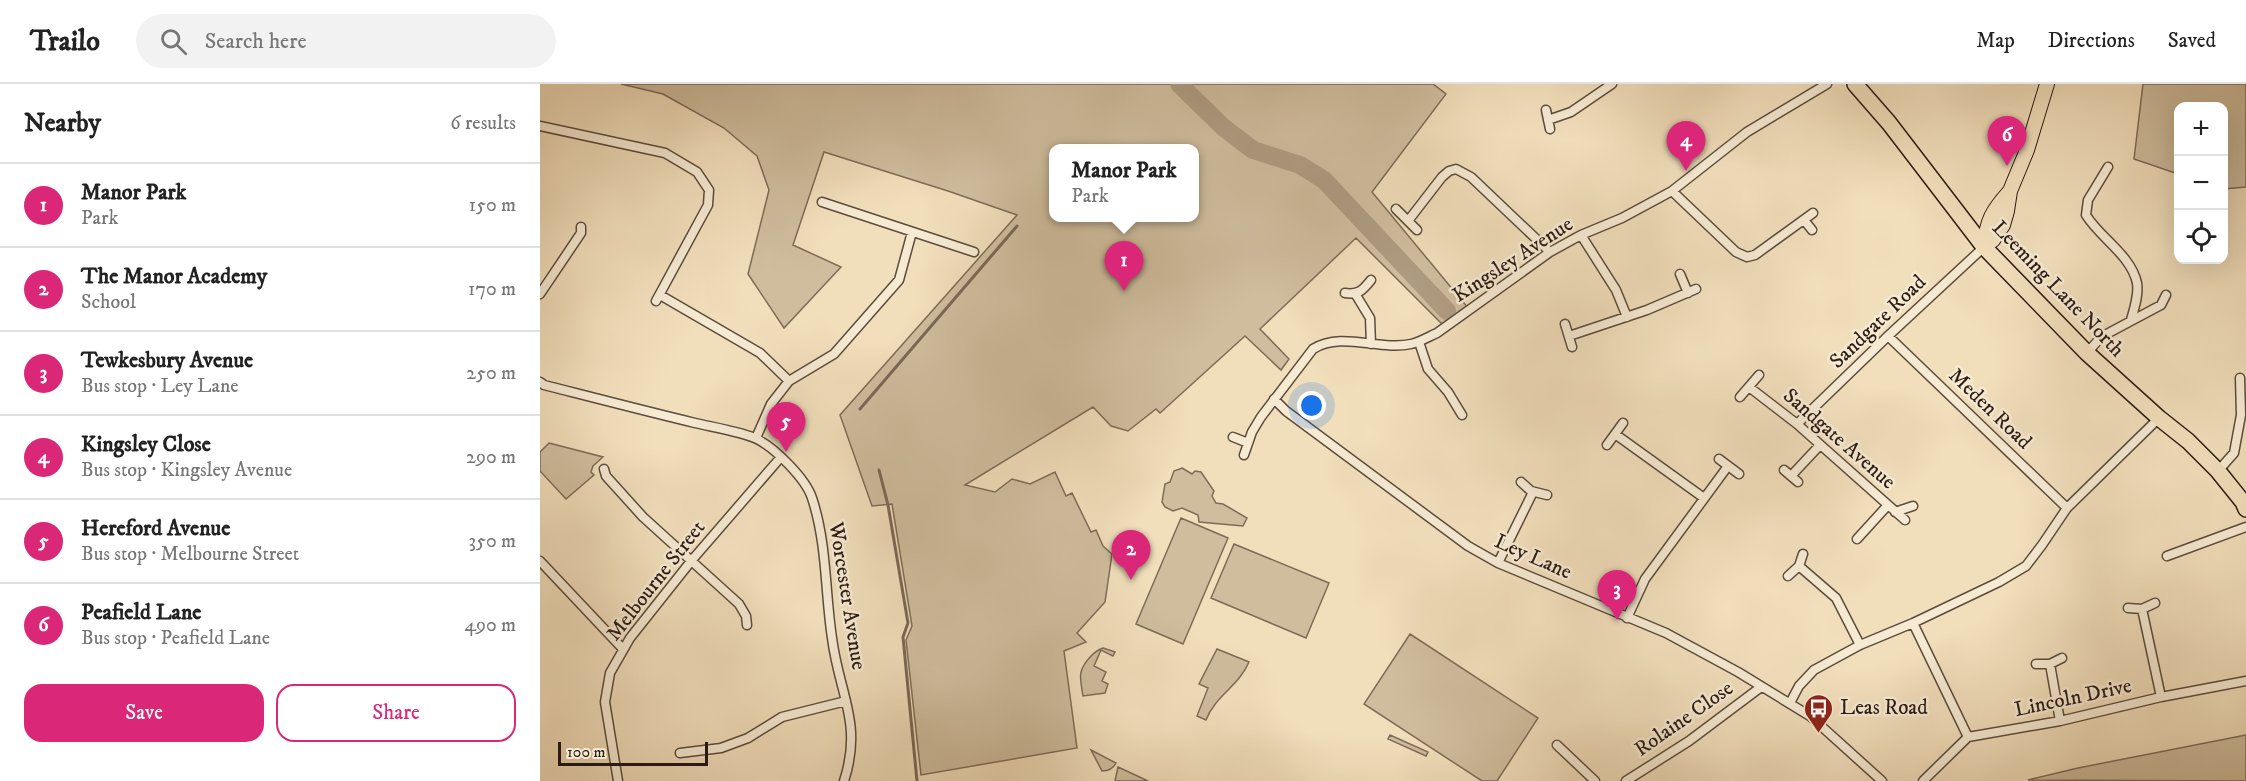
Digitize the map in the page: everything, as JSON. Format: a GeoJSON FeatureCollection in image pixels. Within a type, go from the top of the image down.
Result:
{"type":"FeatureCollection","features":[{"type":"Feature","properties":{"kind":"highway","name":"Leeming Lane North"},"geometry":{"type":"LineString","coordinates":[[1855,84],[1889,123],[1984,246],[2087,353],[2188,441],[2218,471],[2246,509]]}},
{"type":"Feature","properties":{"kind":"main road"},"geometry":{"type":"LineString","coordinates":[[1984,246],[1994,240],[2002,225],[2010,191],[2030,140],[2047,84]]}},
{"type":"Feature","properties":{"kind":"street"},"geometry":{"type":"LineString","coordinates":[[1546,110],[1549,124],[1612,84]]}},
{"type":"Feature","properties":{"kind":"street","name":"Kingsley Avenue"},"geometry":{"type":"LineString","coordinates":[[1245,455],[1248,443],[1261,417],[1306,357],[1322,344],[1339,342],[1408,345],[1437,333],[1550,252],[1672,191],[1747,132],[1827,84]]}},
{"type":"Feature","properties":{"kind":"street"},"geometry":{"type":"LineString","coordinates":[[540,126],[665,153],[697,172],[709,190],[708,205],[658,298],[760,353],[789,381]]}},
{"type":"Feature","properties":{"kind":"street"},"geometry":{"type":"LineString","coordinates":[[2108,167],[2088,200],[2086,215],[2133,272],[2137,292],[2131,320]]}},
{"type":"Feature","properties":{"kind":"street"},"geometry":{"type":"LineString","coordinates":[[1408,221],[1442,177],[1456,169],[1471,177],[1550,252]]}},
{"type":"Feature","properties":{"kind":"street"},"geometry":{"type":"LineString","coordinates":[[1672,191],[1736,252],[1747,257],[1755,255],[1814,213]]}},
{"type":"Feature","properties":{"kind":"street"},"geometry":{"type":"LineString","coordinates":[[822,202],[974,252]]}},
{"type":"Feature","properties":{"kind":"street"},"geometry":{"type":"LineString","coordinates":[[1395,209],[1418,230]]}},
{"type":"Feature","properties":{"kind":"street"},"geometry":{"type":"LineString","coordinates":[[1804,220],[1812,230]]}},
{"type":"Feature","properties":{"kind":"street"},"geometry":{"type":"LineString","coordinates":[[540,294],[581,233],[581,227]]}},
{"type":"Feature","properties":{"kind":"street"},"geometry":{"type":"LineString","coordinates":[[756,438],[771,404],[789,381],[834,354],[898,280],[912,232]]}},
{"type":"Feature","properties":{"kind":"street"},"geometry":{"type":"LineString","coordinates":[[1581,235],[1616,290],[1627,317]]}},
{"type":"Feature","properties":{"kind":"street","name":"Sandgate Road"},"geometry":{"type":"LineString","coordinates":[[1797,424],[1984,246]]}},
{"type":"Feature","properties":{"kind":"street"},"geometry":{"type":"LineString","coordinates":[[1569,336],[1627,317],[1692,291],[1680,274]]}},
{"type":"Feature","properties":{"kind":"street"},"geometry":{"type":"LineString","coordinates":[[1356,295],[1371,280]]}},
{"type":"Feature","properties":{"kind":"street"},"geometry":{"type":"LineString","coordinates":[[1345,293],[1356,295],[1370,318],[1371,344]]}},
{"type":"Feature","properties":{"kind":"street"},"geometry":{"type":"LineString","coordinates":[[2087,353],[2101,337],[2161,305],[2166,295]]}},
{"type":"Feature","properties":{"kind":"street"},"geometry":{"type":"LineString","coordinates":[[1565,324],[1572,347]]}},
{"type":"Feature","properties":{"kind":"street","name":"Meden Road"},"geometry":{"type":"LineString","coordinates":[[1888,336],[2067,508]]}},
{"type":"Feature","properties":{"kind":"street"},"geometry":{"type":"LineString","coordinates":[[1419,342],[1428,369],[1448,392],[1461,415]]}},
{"type":"Feature","properties":{"kind":"street"},"geometry":{"type":"LineString","coordinates":[[1740,397],[1759,375]]}},
{"type":"Feature","properties":{"kind":"street"},"geometry":{"type":"LineString","coordinates":[[2218,471],[2234,453],[2241,415],[2241,378]]}},
{"type":"Feature","properties":{"kind":"street","name":"Worcester Avenue"},"geometry":{"type":"LineString","coordinates":[[540,382],[756,438],[782,457],[805,485],[812,496],[821,537],[832,640],[852,725],[852,746],[844,781]]}},
{"type":"Feature","properties":{"kind":"street","name":"Sandgate Avenue"},"geometry":{"type":"LineString","coordinates":[[1749,387],[1797,424],[1905,520]]}},
{"type":"Feature","properties":{"kind":"street","name":"Ley Lane"},"geometry":{"type":"LineString","coordinates":[[1274,399],[1286,411],[1468,546],[1498,563],[1684,642],[1810,716],[1882,781]]}},
{"type":"Feature","properties":{"kind":"street"},"geometry":{"type":"LineString","coordinates":[[1790,703],[1799,686],[1814,669],[1860,645],[1913,623],[2016,573],[2026,566],[2067,508],[2159,418]]}},
{"type":"Feature","properties":{"kind":"street"},"geometry":{"type":"LineString","coordinates":[[1607,445],[1623,423]]}},
{"type":"Feature","properties":{"kind":"street"},"geometry":{"type":"LineString","coordinates":[[1615,435],[1704,498]]}},
{"type":"Feature","properties":{"kind":"street"},"geometry":{"type":"LineString","coordinates":[[1233,437],[1248,443]]}},
{"type":"Feature","properties":{"kind":"street"},"geometry":{"type":"LineString","coordinates":[[1784,470],[1795,479],[1820,445]]}},
{"type":"Feature","properties":{"kind":"street","name":"Melbourne Street"},"geometry":{"type":"LineString","coordinates":[[618,781],[605,702],[610,673],[622,649],[692,560],[782,457]]}},
{"type":"Feature","properties":{"kind":"street"},"geometry":{"type":"LineString","coordinates":[[1719,459],[1739,474]]}},
{"type":"Feature","properties":{"kind":"street"},"geometry":{"type":"LineString","coordinates":[[1627,618],[1645,579],[1728,466]]}},
{"type":"Feature","properties":{"kind":"street"},"geometry":{"type":"LineString","coordinates":[[604,469],[606,476],[643,517],[739,604],[746,616],[747,625]]}},
{"type":"Feature","properties":{"kind":"street"},"geometry":{"type":"LineString","coordinates":[[1521,482],[1533,492],[1547,495]]}},
{"type":"Feature","properties":{"kind":"street"},"geometry":{"type":"LineString","coordinates":[[1498,563],[1533,492]]}},
{"type":"Feature","properties":{"kind":"street"},"geometry":{"type":"LineString","coordinates":[[1857,539],[1892,508],[1913,506]]}},
{"type":"Feature","properties":{"kind":"street"},"geometry":{"type":"LineString","coordinates":[[2167,556],[2246,527]]}},
{"type":"Feature","properties":{"kind":"street"},"geometry":{"type":"LineString","coordinates":[[1788,576],[1799,566],[1803,554]]}},
{"type":"Feature","properties":{"kind":"street"},"geometry":{"type":"LineString","coordinates":[[540,561],[622,649]]}},
{"type":"Feature","properties":{"kind":"street"},"geometry":{"type":"LineString","coordinates":[[1799,566],[1836,598],[1860,645]]}},
{"type":"Feature","properties":{"kind":"street"},"geometry":{"type":"LineString","coordinates":[[540,577],[547,569]]}},
{"type":"Feature","properties":{"kind":"street"},"geometry":{"type":"LineString","coordinates":[[2127,608],[2142,609],[2154,603]]}},
{"type":"Feature","properties":{"kind":"street"},"geometry":{"type":"LineString","coordinates":[[2142,609],[2161,697]]}},
{"type":"Feature","properties":{"kind":"street"},"geometry":{"type":"LineString","coordinates":[[1913,623],[1968,737],[1923,781]]}},
{"type":"Feature","properties":{"kind":"street"},"geometry":{"type":"LineString","coordinates":[[2036,664],[2050,664],[2062,658]]}},
{"type":"Feature","properties":{"kind":"street"},"geometry":{"type":"LineString","coordinates":[[2050,664],[2060,721]]}},
{"type":"Feature","properties":{"kind":"street","name":"Lincoln Drive"},"geometry":{"type":"LineString","coordinates":[[1968,737],[2060,721],[2161,697],[2246,681]]}},
{"type":"Feature","properties":{"kind":"street","name":"Rolaine Close"},"geometry":{"type":"LineString","coordinates":[[1626,781],[1689,741],[1761,687]]}},
{"type":"Feature","properties":{"kind":"street"},"geometry":{"type":"LineString","coordinates":[[680,753],[721,748],[748,738],[782,717],[846,701]]}},
{"type":"Feature","properties":{"kind":"street"},"geometry":{"type":"LineString","coordinates":[[1557,745],[1595,781]]}},
{"type":"Feature","properties":{"kind":"shaded area"},"geometry":{"type":"Polygon","coordinates":[[[621,84],[1433,84],[1446,94],[1372,192],[1469,309],[1445,327],[1356,238],[1260,329],[1289,359],[1281,370],[1245,336],[1160,413],[1156,409],[1128,431],[1111,426],[1093,407],[965,485],[995,492],[1012,479],[1030,484],[1055,472],[1066,496],[1072,493],[1091,532],[1096,530],[1103,546],[1112,554],[1105,602],[1077,633],[1086,642],[1064,651],[1077,748],[921,775],[906,640],[912,626],[892,504],[872,506],[840,415],[1017,215],[824,152],[793,245],[841,267],[784,328],[748,274],[769,190],[757,156],[724,128],[663,94],[621,84]]]}},
{"type":"Feature","properties":{"kind":"shaded area"},"geometry":{"type":"Polygon","coordinates":[[[2143,84],[2246,84],[2246,187],[2228,189],[2228,102],[2174,102],[2174,173],[2134,159],[2143,84]]]}},
{"type":"Feature","properties":{"kind":"shaded area"},"geometry":{"type":"Polygon","coordinates":[[[549,443],[603,457],[593,466],[591,472],[594,475],[566,499],[540,471],[540,452],[549,443]]]}},
{"type":"Feature","properties":{"kind":"shaded area"},"geometry":{"type":"Polygon","coordinates":[[[1182,468],[1192,474],[1195,471],[1201,472],[1214,491],[1212,496],[1216,503],[1223,504],[1247,518],[1243,526],[1199,522],[1198,515],[1182,508],[1173,511],[1165,507],[1162,502],[1165,484],[1170,482],[1174,471],[1182,468]]]}},
{"type":"Feature","properties":{"kind":"shaded area"},"geometry":{"type":"Polygon","coordinates":[[[1181,518],[1228,538],[1183,644],[1136,624],[1181,518]]]}},
{"type":"Feature","properties":{"kind":"shaded area"},"geometry":{"type":"Polygon","coordinates":[[[1234,544],[1329,583],[1306,638],[1211,598],[1234,544]]]}},
{"type":"Feature","properties":{"kind":"shaded area"},"geometry":{"type":"Polygon","coordinates":[[[1410,634],[1538,718],[1497,781],[1482,781],[1364,704],[1410,634]]]}},
{"type":"Feature","properties":{"kind":"shaded area"},"geometry":{"type":"Polygon","coordinates":[[[1103,648],[1115,652],[1113,656],[1101,650],[1094,666],[1106,672],[1102,681],[1108,684],[1105,693],[1083,696],[1082,670],[1091,656],[1103,648]]]}},
{"type":"Feature","properties":{"kind":"shaded area"},"geometry":{"type":"Polygon","coordinates":[[[1217,649],[1249,662],[1239,678],[1215,704],[1206,720],[1197,716],[1208,688],[1199,684],[1217,649]]]}},
{"type":"Feature","properties":{"kind":"shaded area"},"geometry":{"type":"Polygon","coordinates":[[[1390,735],[1428,752],[1426,756],[1388,739],[1390,735]]]}},
{"type":"Feature","properties":{"kind":"shaded area"},"geometry":{"type":"Polygon","coordinates":[[[2246,735],[2246,781],[2028,780],[2078,768],[2246,735]]]}},
{"type":"Feature","properties":{"kind":"shaded area"},"geometry":{"type":"Polygon","coordinates":[[[1091,750],[1116,763],[1110,769],[1102,771],[1091,750]]]}},
{"type":"Feature","properties":{"kind":"shaded area"},"geometry":{"type":"Polygon","coordinates":[[[1118,767],[1148,781],[1115,781],[1118,767]]]}},
{"type":"Feature","properties":{"kind":"waterway"},"geometry":{"type":"LineString","coordinates":[[1179,84],[1223,127],[1253,150],[1300,165],[1324,180],[1447,311]]}},
{"type":"Feature","properties":{"kind":"waterway"},"geometry":{"type":"LineString","coordinates":[[860,409],[1017,226]]}},
{"type":"Feature","properties":{"kind":"waterway"},"geometry":{"type":"LineString","coordinates":[[879,470],[888,505],[908,623],[903,637],[917,781]]}},
{"type":"Feature","properties":{"kind":"place","name":"Peafield Lane"},"geometry":{"type":"Point","coordinates":[2007,166]}},
{"type":"Feature","properties":{"kind":"place","name":"Kingsley Close"},"geometry":{"type":"Point","coordinates":[1686,171]}},
{"type":"Feature","properties":{"kind":"place","name":"Manor Park"},"geometry":{"type":"Point","coordinates":[1124,291]}},
{"type":"Feature","properties":{"kind":"place","name":"Hereford Avenue"},"geometry":{"type":"Point","coordinates":[786,452]}},
{"type":"Feature","properties":{"kind":"place","name":"The Manor Academy"},"geometry":{"type":"Point","coordinates":[1131,580]}},
{"type":"Feature","properties":{"kind":"place","name":"Tewkesbury Avenue"},"geometry":{"type":"Point","coordinates":[1617,620]}},
{"type":"Feature","properties":{"kind":"place","name":"Leas Road"},"geometry":{"type":"Point","coordinates":[1819,734]}}]}
